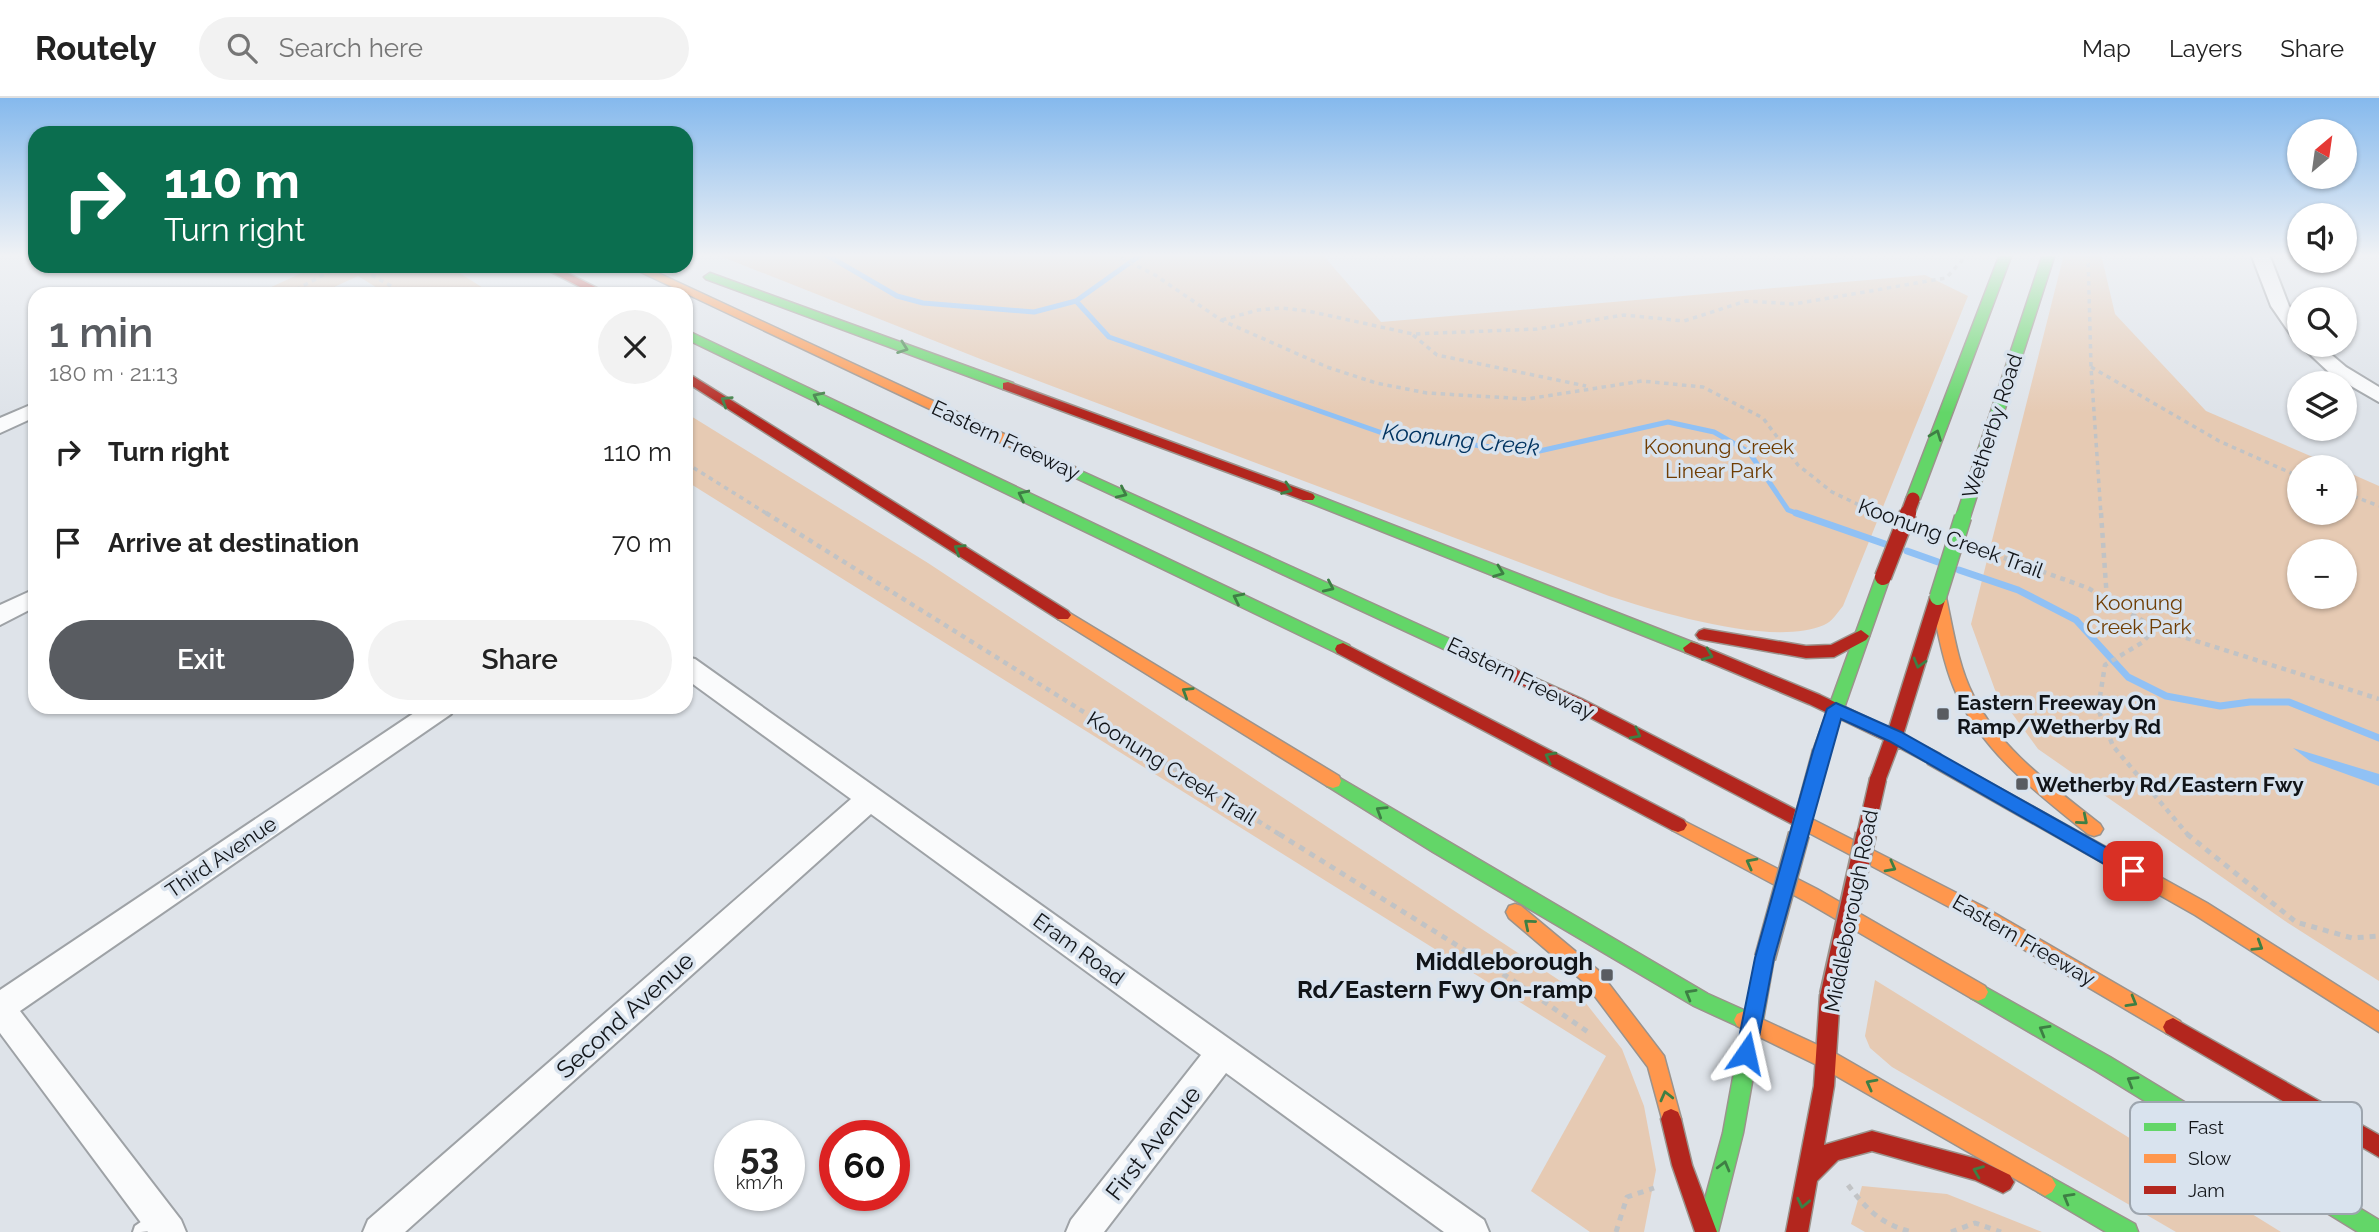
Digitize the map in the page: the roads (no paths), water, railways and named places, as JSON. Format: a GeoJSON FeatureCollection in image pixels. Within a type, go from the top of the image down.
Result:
{"type":"FeatureCollection","features":[{"type":"Feature","properties":{"kind":"main road","name":"Eastern Freeway"},"geometry":{"type":"LineString","coordinates":[[720,307],[1576,703],[1978,913],[2302,1102]]}},
{"type":"Feature","properties":{"kind":"main road"},"geometry":{"type":"LineString","coordinates":[[790,307],[1224,464],[1790,687],[1895,737],[2201,909],[2379,1023]]}},
{"type":"Feature","properties":{"kind":"main road"},"geometry":{"type":"LineString","coordinates":[[1706,1232],[1733,1133],[1765,958],[1821,751],[1861,636],[1986,307]]}},
{"type":"Feature","properties":{"kind":"main road","name":"Wetherby Road"},"geometry":{"type":"LineString","coordinates":[[1938,597],[2032,307]]}},
{"type":"Feature","properties":{"kind":"main road","name":"Eastern Freeway"},"geometry":{"type":"LineString","coordinates":[[693,337],[1343,649],[1811,895],[2165,1102]]}},
{"type":"Feature","properties":{"kind":"main road"},"geometry":{"type":"LineString","coordinates":[[693,380],[1439,847],[1701,1000],[1826,1059],[2127,1232]]}},
{"type":"Feature","properties":{"kind":"main road"},"geometry":{"type":"LineString","coordinates":[[1531,584],[1657,624],[1725,640],[1806,652],[1833,651],[1861,636]]}},
{"type":"Feature","properties":{"kind":"main road"},"geometry":{"type":"LineString","coordinates":[[1938,597],[1965,697],[1981,722],[2044,787],[2201,909]]}},
{"type":"Feature","properties":{"kind":"main road","name":"Middleborough Road"},"geometry":{"type":"LineString","coordinates":[[1797,1232],[1810,1173],[1826,1059],[1830,995],[1878,779],[1895,737],[1938,597]]}},
{"type":"Feature","properties":{"kind":"main road"},"geometry":{"type":"LineString","coordinates":[[1439,847],[1592,977],[1657,1063],[1682,1165],[1706,1232]]}},
{"type":"Feature","properties":{"kind":"main road","name":"Eastern Freeway"},"geometry":{"type":"LineString","coordinates":[[2362,1137],[2379,1147]]}},
{"type":"Feature","properties":{"kind":"main road"},"geometry":{"type":"LineString","coordinates":[[1810,1173],[1832,1152],[1872,1141],[1977,1170],[2106,1232]]}},
{"type":"Feature","properties":{"kind":"main road","name":"Eastern Freeway"},"geometry":{"type":"LineString","coordinates":[[2349,1214],[2378,1232]]}},
{"type":"Feature","properties":{"kind":"street"},"geometry":{"type":"LineString","coordinates":[[2323,357],[2339,371],[2379,396]]}},
{"type":"Feature","properties":{"kind":"street"},"geometry":{"type":"LineString","coordinates":[[0,426],[28,412]]}},
{"type":"Feature","properties":{"kind":"street"},"geometry":{"type":"LineString","coordinates":[[0,616],[28,601]]}},
{"type":"Feature","properties":{"kind":"street","name":"Eram Road"},"geometry":{"type":"LineString","coordinates":[[693,671],[1472,1232]]}},
{"type":"Feature","properties":{"kind":"street","name":"Third Avenue"},"geometry":{"type":"LineString","coordinates":[[0,1008],[432,714]]}},
{"type":"Feature","properties":{"kind":"street","name":"Second Avenue"},"geometry":{"type":"LineString","coordinates":[[380,1232],[870,798]]}},
{"type":"Feature","properties":{"kind":"street"},"geometry":{"type":"LineString","coordinates":[[0,1008],[156,1227]]}},
{"type":"Feature","properties":{"kind":"street","name":"First Avenue"},"geometry":{"type":"LineString","coordinates":[[1083,1232],[1222,1053]]}},
{"type":"Feature","properties":{"kind":"water"},"geometry":{"type":"Polygon","coordinates":[[[2293,748],[2379,774],[2379,786],[2310,761],[2293,748]]]}},
{"type":"Feature","properties":{"kind":"waterway","name":"Koonung Creek"},"geometry":{"type":"LineString","coordinates":[[971,307],[1034,312],[1053,307]]}},
{"type":"Feature","properties":{"kind":"waterway","name":"Koonung Creek"},"geometry":{"type":"LineString","coordinates":[[1081,307],[1109,337],[1388,435],[1535,452],[1668,422],[1714,432],[1749,452],[1788,510],[1801,515]]}},
{"type":"Feature","properties":{"kind":"waterway","name":"Koonung Creek"},"geometry":{"type":"LineString","coordinates":[[1796,513],[1885,544]]}},
{"type":"Feature","properties":{"kind":"waterway","name":"Koonung Creek"},"geometry":{"type":"LineString","coordinates":[[1907,551],[1938,562]]}},
{"type":"Feature","properties":{"kind":"waterway","name":"Koonung Creek"},"geometry":{"type":"LineString","coordinates":[[1959,570],[2018,590],[2076,620],[2128,677],[2166,696],[2220,706],[2250,702],[2289,702],[2379,738]]}},
{"type":"Feature","properties":{"kind":"place","name":"Eastern Freeway On Ramp/Wetherby Rd"},"geometry":{"type":"Point","coordinates":[1943,714]}},
{"type":"Feature","properties":{"kind":"place","name":"Wetherby Rd/Eastern Fwy"},"geometry":{"type":"Point","coordinates":[2022,784]}},
{"type":"Feature","properties":{"kind":"place","name":"Middleborough Rd/Eastern Fwy On-ramp"},"geometry":{"type":"Point","coordinates":[1607,975]}},
{"type":"Feature","properties":{"kind":"park label","name":"Koonung Creek Linear Park"},"geometry":{"type":"Point","coordinates":[1719,458]}},
{"type":"Feature","properties":{"kind":"park label","name":"Koonung Creek Park"},"geometry":{"type":"Point","coordinates":[2139,614]}}]}
